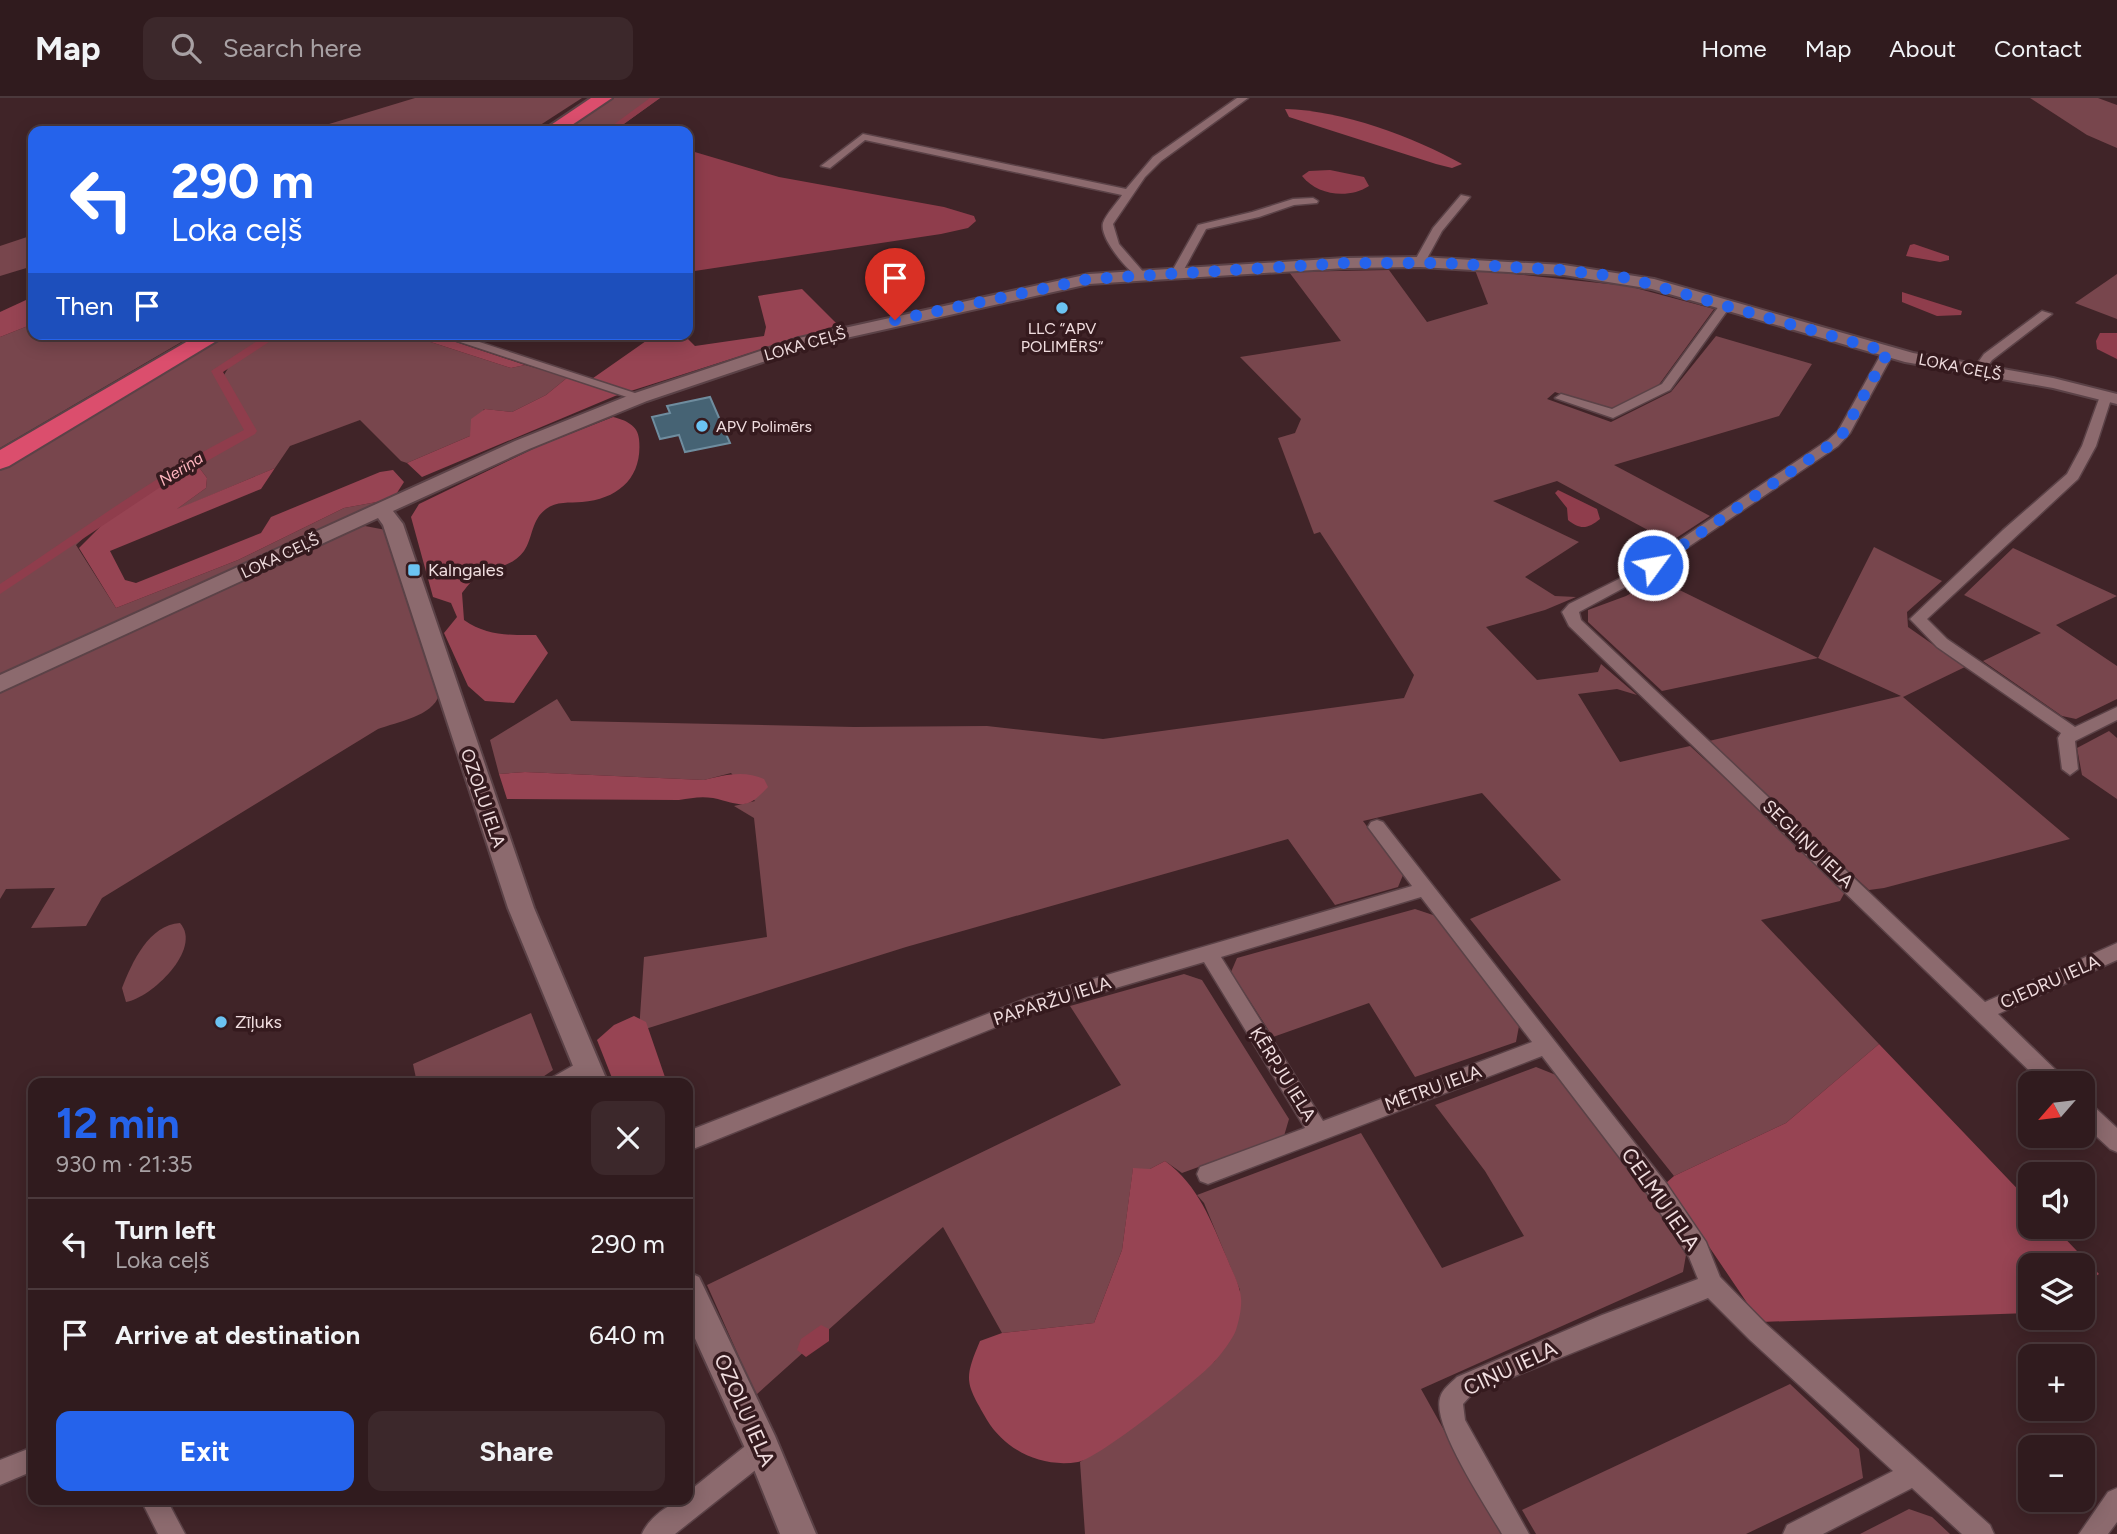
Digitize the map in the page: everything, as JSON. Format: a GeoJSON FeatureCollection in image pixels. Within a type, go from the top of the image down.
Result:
{"type":"FeatureCollection","features":[{"type":"Feature","properties":{"kind":"highway"},"geometry":{"type":"LineString","coordinates":[[559,126],[603,98]]}},
{"type":"Feature","properties":{"kind":"highway"},"geometry":{"type":"LineString","coordinates":[[0,461],[207,340]]}},
{"type":"Feature","properties":{"kind":"main road","name":"LOKA CEĻŠ"},"geometry":{"type":"LineString","coordinates":[[0,684],[532,441],[641,397],[805,342],[1059,284],[1140,275],[1420,262],[1564,270],[1618,277],[1726,304],[1888,352],[2111,397]]}},
{"type":"Feature","properties":{"kind":"main road","name":"OZOLU IELA"},"geometry":{"type":"LineString","coordinates":[[382,510],[393,524],[406,572],[522,908],[591,1075]]}},
{"type":"Feature","properties":{"kind":"main road","name":"OZOLU IELA"},"geometry":{"type":"LineString","coordinates":[[693,1299],[762,1448],[798,1534]]}},
{"type":"Feature","properties":{"kind":"street"},"geometry":{"type":"LineString","coordinates":[[1140,275],[1131,261],[1114,247],[1108,234],[1108,224],[1157,159],[1242,98]]}},
{"type":"Feature","properties":{"kind":"street"},"geometry":{"type":"LineString","coordinates":[[826,166],[865,135],[1129,193]]}},
{"type":"Feature","properties":{"kind":"street"},"geometry":{"type":"LineString","coordinates":[[993,164],[1007,151]]}},
{"type":"Feature","properties":{"kind":"street"},"geometry":{"type":"LineString","coordinates":[[1420,262],[1437,230],[1465,197]]}},
{"type":"Feature","properties":{"kind":"street"},"geometry":{"type":"LineString","coordinates":[[1177,274],[1178,267],[1202,227],[1255,215],[1293,202],[1313,201]]}},
{"type":"Feature","properties":{"kind":"street"},"geometry":{"type":"LineString","coordinates":[[1561,398],[1613,414],[1666,387],[1726,304]]}},
{"type":"Feature","properties":{"kind":"street"},"geometry":{"type":"LineString","coordinates":[[1978,371],[1988,357],[2046,314]]}},
{"type":"Feature","properties":{"kind":"street"},"geometry":{"type":"LineString","coordinates":[[461,340],[641,397]]}},
{"type":"Feature","properties":{"kind":"street"},"geometry":{"type":"LineString","coordinates":[[1653,565],[1833,443],[1843,433],[1888,352]]}},
{"type":"Feature","properties":{"kind":"street"},"geometry":{"type":"LineString","coordinates":[[2074,734],[1942,643],[1918,619],[2008,533],[2073,476],[2111,397]]}},
{"type":"Feature","properties":{"kind":"street","name":"SEGLIŅU IELA"},"geometry":{"type":"LineString","coordinates":[[1637,575],[1580,604],[1570,612],[1574,622],[2044,1071]]}},
{"type":"Feature","properties":{"kind":"street"},"geometry":{"type":"LineString","coordinates":[[2070,769],[2066,738],[2117,713]]}},
{"type":"Feature","properties":{"kind":"street","name":"CELMU IELA"},"geometry":{"type":"LineString","coordinates":[[1377,827],[1658,1190],[1698,1250],[1712,1285],[1758,1332],[1981,1534]]}},
{"type":"Feature","properties":{"kind":"street","name":"PAPARŽU IELA"},"geometry":{"type":"LineString","coordinates":[[693,1139],[1028,1006],[1425,889]]}},
{"type":"Feature","properties":{"kind":"street","name":"CIEDRU IELA"},"geometry":{"type":"LineString","coordinates":[[1983,1012],[2117,951]]}},
{"type":"Feature","properties":{"kind":"street","name":"ĶĒRPJU IELA"},"geometry":{"type":"LineString","coordinates":[[1208,1174],[1318,1131],[1209,953]]}},
{"type":"Feature","properties":{"kind":"street","name":"MĒTRU IELA"},"geometry":{"type":"LineString","coordinates":[[1318,1131],[1548,1045]]}},
{"type":"Feature","properties":{"kind":"street"},"geometry":{"type":"LineString","coordinates":[[2095,1121],[2117,1142]]}},
{"type":"Feature","properties":{"kind":"street","name":"CIŅU IELA"},"geometry":{"type":"LineString","coordinates":[[1516,1534],[1453,1423],[1451,1400],[1465,1385],[1602,1327],[1712,1285]]}},
{"type":"Feature","properties":{"kind":"street"},"geometry":{"type":"LineString","coordinates":[[693,1504],[762,1448]]}},
{"type":"Feature","properties":{"kind":"street"},"geometry":{"type":"LineString","coordinates":[[0,1473],[28,1461]]}},
{"type":"Feature","properties":{"kind":"street"},"geometry":{"type":"LineString","coordinates":[[1796,1534],[1916,1474]]}},
{"type":"Feature","properties":{"kind":"street"},"geometry":{"type":"LineString","coordinates":[[2092,1534],[2117,1501]]}},
{"type":"Feature","properties":{"kind":"street"},"geometry":{"type":"LineString","coordinates":[[156,1505],[172,1534]]}},
{"type":"Feature","properties":{"kind":"street"},"geometry":{"type":"LineString","coordinates":[[656,1534],[692,1505]]}},
{"type":"Feature","properties":{"kind":"shaded area"},"geometry":{"type":"Polygon","coordinates":[[[415,98],[582,98],[539,126],[323,126],[415,98]]]}},
{"type":"Feature","properties":{"kind":"shaded area"},"geometry":{"type":"Polygon","coordinates":[[[614,98],[660,98],[621,126],[573,126],[614,98]]]}},
{"type":"Feature","properties":{"kind":"shaded area"},"geometry":{"type":"Polygon","coordinates":[[[2030,98],[2098,98],[2117,105],[2117,148],[2087,135],[2030,98]]]}},
{"type":"Feature","properties":{"kind":"shaded area"},"geometry":{"type":"Polygon","coordinates":[[[1285,109],[1330,114],[1376,127],[1422,144],[1462,164],[1452,168],[1436,164],[1289,117],[1285,109]]]}},
{"type":"Feature","properties":{"kind":"shaded area"},"geometry":{"type":"Polygon","coordinates":[[[693,151],[779,177],[944,207],[974,216],[976,221],[968,228],[693,271],[693,151]]]}},
{"type":"Feature","properties":{"kind":"shaded area"},"geometry":{"type":"Polygon","coordinates":[[[1330,170],[1364,177],[1369,186],[1352,193],[1334,193],[1316,188],[1302,176],[1309,171],[1330,170]]]}},
{"type":"Feature","properties":{"kind":"shaded area"},"geometry":{"type":"Polygon","coordinates":[[[28,237],[28,268],[0,276],[0,246],[28,237]]]}},
{"type":"Feature","properties":{"kind":"shaded area"},"geometry":{"type":"Polygon","coordinates":[[[1910,245],[1949,256],[1949,260],[1940,262],[1906,256],[1910,245]]]}},
{"type":"Feature","properties":{"kind":"shaded area"},"geometry":{"type":"Polygon","coordinates":[[[1389,270],[1427,322],[1488,304],[1475,270],[1628,286],[1714,309],[1658,386],[1612,409],[1598,408],[1555,392],[1547,399],[1611,422],[1671,392],[1716,336],[1812,364],[1779,416],[1614,465],[1710,516],[1670,542],[1557,481],[1493,501],[1579,542],[1525,577],[1555,596],[1576,597],[1545,610],[1486,627],[1537,680],[1598,672],[1601,664],[1637,695],[1617,689],[1578,694],[1620,762],[1690,746],[1846,890],[1840,901],[1761,920],[1879,1044],[1786,1123],[1674,1176],[1470,919],[1561,880],[1482,793],[1363,821],[1403,875],[1398,887],[1335,905],[1288,839],[906,947],[639,1031],[644,957],[767,937],[754,818],[734,806],[755,801],[731,773],[704,780],[525,772],[499,774],[490,740],[557,699],[571,721],[854,727],[987,726],[1103,739],[1404,698],[1414,675],[1320,532],[1314,534],[1278,438],[1295,433],[1301,419],[1240,357],[1341,341],[1289,272],[1389,270]]]}},
{"type":"Feature","properties":{"kind":"shaded area"},"geometry":{"type":"Polygon","coordinates":[[[2117,274],[2117,319],[2075,303],[2117,274]]]}},
{"type":"Feature","properties":{"kind":"shaded area"},"geometry":{"type":"Polygon","coordinates":[[[802,289],[838,325],[615,396],[422,477],[407,463],[470,436],[471,419],[485,409],[512,412],[546,395],[568,377],[586,383],[647,340],[689,340],[695,346],[764,336],[766,327],[758,296],[802,289]]]}},
{"type":"Feature","properties":{"kind":"shaded area"},"geometry":{"type":"Polygon","coordinates":[[[1902,292],[1962,311],[1961,315],[1937,316],[1902,302],[1902,292]]]}},
{"type":"Feature","properties":{"kind":"shaded area"},"geometry":{"type":"Polygon","coordinates":[[[28,300],[28,326],[0,337],[0,312],[28,300]]]}},
{"type":"Feature","properties":{"kind":"shaded area"},"geometry":{"type":"Polygon","coordinates":[[[28,326],[28,340],[185,340],[0,448],[0,337],[28,326]]]}},
{"type":"Feature","properties":{"kind":"shaded area"},"geometry":{"type":"Polygon","coordinates":[[[2100,333],[2117,333],[2117,359],[2097,349],[2096,341],[2100,333]]]}},
{"type":"Feature","properties":{"kind":"shaded area"},"geometry":{"type":"Polygon","coordinates":[[[214,340],[263,340],[214,371],[245,426],[244,431],[113,511],[76,545],[116,608],[238,560],[344,508],[393,499],[0,675],[0,471],[214,340]]]}},
{"type":"Feature","properties":{"kind":"shaded area"},"geometry":{"type":"Polygon","coordinates":[[[270,340],[425,340],[511,368],[525,365],[568,377],[546,395],[512,412],[484,409],[470,436],[407,463],[401,461],[360,420],[290,446],[275,468],[174,511],[206,488],[207,478],[195,462],[253,429],[224,375],[230,365],[270,340]]]}},
{"type":"Feature","properties":{"kind":"shaded area"},"geometry":{"type":"Polygon","coordinates":[[[425,340],[450,340],[525,365],[511,368],[425,340]]]}},
{"type":"Feature","properties":{"kind":"shaded area"},"geometry":{"type":"Polygon","coordinates":[[[613,417],[630,424],[639,439],[637,464],[626,484],[595,500],[550,506],[541,513],[527,546],[514,561],[476,577],[462,593],[464,620],[490,632],[536,635],[548,653],[514,703],[485,701],[468,686],[444,633],[457,617],[451,603],[433,597],[411,517],[419,504],[539,446],[613,417]]]}},
{"type":"Feature","properties":{"kind":"shaded area"},"geometry":{"type":"Polygon","coordinates":[[[195,462],[207,478],[206,488],[177,509],[275,468],[261,489],[110,551],[125,580],[136,583],[261,533],[271,517],[380,472],[393,470],[404,482],[393,499],[344,508],[238,560],[116,608],[79,548],[114,513],[195,462]]]}},
{"type":"Feature","properties":{"kind":"shaded area"},"geometry":{"type":"Polygon","coordinates":[[[1558,490],[1597,509],[1600,519],[1584,527],[1572,523],[1568,520],[1567,508],[1555,493],[1558,490]]]}},
{"type":"Feature","properties":{"kind":"shaded area"},"geometry":{"type":"Polygon","coordinates":[[[365,526],[386,530],[439,695],[435,702],[422,713],[378,729],[102,898],[86,926],[31,928],[55,888],[6,889],[0,899],[0,693],[348,530],[365,526]]]}},
{"type":"Feature","properties":{"kind":"shaded area"},"geometry":{"type":"Polygon","coordinates":[[[1874,547],[1942,581],[1907,612],[1908,627],[1965,667],[1903,697],[2070,839],[1869,890],[1709,741],[1901,696],[1818,658],[1874,547]]]}},
{"type":"Feature","properties":{"kind":"shaded area"},"geometry":{"type":"Polygon","coordinates":[[[2013,548],[2117,596],[2056,625],[2117,666],[2117,699],[2076,719],[2062,716],[1983,661],[2041,633],[1964,595],[2013,548]]]}},
{"type":"Feature","properties":{"kind":"shaded area"},"geometry":{"type":"Polygon","coordinates":[[[1657,579],[1818,658],[1662,691],[1588,622],[1588,610],[1626,596],[1657,579]]]}},
{"type":"Feature","properties":{"kind":"shaded area"},"geometry":{"type":"Polygon","coordinates":[[[2109,731],[2117,738],[2117,799],[2082,775],[2077,748],[2109,731]]]}},
{"type":"Feature","properties":{"kind":"shaded area"},"geometry":{"type":"Polygon","coordinates":[[[525,772],[704,780],[742,774],[764,779],[768,787],[754,800],[742,804],[704,797],[679,800],[507,799],[499,774],[525,772]]]}},
{"type":"Feature","properties":{"kind":"shaded area"},"geometry":{"type":"Polygon","coordinates":[[[1415,909],[1436,916],[1519,1026],[1516,1042],[1415,1077],[1369,1003],[1273,1037],[1231,972],[1237,958],[1415,909]]]}},
{"type":"Feature","properties":{"kind":"shaded area"},"geometry":{"type":"Polygon","coordinates":[[[180,923],[185,934],[185,946],[180,958],[171,971],[148,992],[126,1002],[122,988],[143,946],[159,930],[180,923]]]}},
{"type":"Feature","properties":{"kind":"shaded area"},"geometry":{"type":"Polygon","coordinates":[[[1184,974],[1202,980],[1289,1119],[1284,1136],[1182,1173],[1165,1161],[1150,1169],[1133,1169],[1122,1250],[1094,1323],[1002,1333],[943,1227],[756,1395],[707,1285],[1121,1085],[1070,1006],[1184,974]]]}},
{"type":"Feature","properties":{"kind":"shaded area"},"geometry":{"type":"Polygon","coordinates":[[[531,1013],[553,1070],[541,1078],[416,1078],[413,1064],[531,1013]]]}},
{"type":"Feature","properties":{"kind":"shaded area"},"geometry":{"type":"Polygon","coordinates":[[[634,1016],[646,1022],[665,1078],[612,1078],[597,1040],[614,1025],[634,1016]]]}},
{"type":"Feature","properties":{"kind":"shaded area"},"geometry":{"type":"Polygon","coordinates":[[[1879,1044],[2018,1189],[2018,1239],[2065,1239],[2079,1253],[2018,1253],[2018,1313],[1760,1322],[1666,1183],[1674,1176],[1786,1123],[1879,1044]]]}},
{"type":"Feature","properties":{"kind":"shaded area"},"geometry":{"type":"Polygon","coordinates":[[[1536,1067],[1556,1075],[1645,1189],[1686,1255],[1683,1272],[1421,1389],[1502,1534],[1085,1534],[1080,1462],[1152,1413],[1215,1361],[1240,1290],[1204,1203],[1197,1195],[1361,1133],[1442,1268],[1524,1236],[1485,1171],[1435,1105],[1536,1067]]]}},
{"type":"Feature","properties":{"kind":"shaded area"},"geometry":{"type":"Polygon","coordinates":[[[1165,1161],[1187,1182],[1203,1205],[1236,1278],[1241,1302],[1234,1334],[1215,1361],[1190,1384],[1089,1458],[1065,1463],[1038,1460],[1026,1455],[995,1431],[971,1389],[969,1374],[980,1341],[1002,1333],[1094,1323],[1122,1250],[1133,1168],[1150,1169],[1165,1161]]]}},
{"type":"Feature","properties":{"kind":"shaded area"},"geometry":{"type":"Polygon","coordinates":[[[821,1325],[829,1329],[829,1341],[806,1357],[797,1350],[801,1339],[821,1325]]]}},
{"type":"Feature","properties":{"kind":"shaded area"},"geometry":{"type":"Polygon","coordinates":[[[1790,1384],[1859,1449],[1863,1478],[1746,1534],[1536,1534],[1522,1510],[1790,1384]]]}},
{"type":"Feature","properties":{"kind":"shaded area"},"geometry":{"type":"Polygon","coordinates":[[[1909,1509],[1932,1517],[1950,1534],[1860,1534],[1909,1509]]]}},
{"type":"Feature","properties":{"kind":"building","name":"APV Polimērs"},"geometry":{"type":"Polygon","coordinates":[[[710,397],[730,443],[685,452],[679,435],[660,439],[652,417],[670,413],[667,406],[710,397]]]}},
{"type":"Feature","properties":{"kind":"waterway","name":"Neriņa"},"geometry":{"type":"LineString","coordinates":[[616,126],[656,98]]}},
{"type":"Feature","properties":{"kind":"waterway","name":"Neriņa"},"geometry":{"type":"LineString","coordinates":[[0,590],[154,486],[251,431],[217,371],[266,340]]}},
{"type":"Feature","properties":{"kind":"place","name":"LLC “APV POLIMĒRS“"},"geometry":{"type":"Point","coordinates":[1062,308]}},
{"type":"Feature","properties":{"kind":"place","name":"APV Polimērs"},"geometry":{"type":"Point","coordinates":[702,426]}},
{"type":"Feature","properties":{"kind":"place","name":"Kalngales"},"geometry":{"type":"Point","coordinates":[414,570]}},
{"type":"Feature","properties":{"kind":"place","name":"Zīļuks"},"geometry":{"type":"Point","coordinates":[221,1022]}},
{"type":"Feature","properties":{"kind":"route"},"geometry":{"type":"LineString","coordinates":[[895,320],[1089,279],[1345,263],[1420,262],[1564,270],[1628,278],[1888,352],[1843,433],[1833,443],[1653,565]]}}]}
